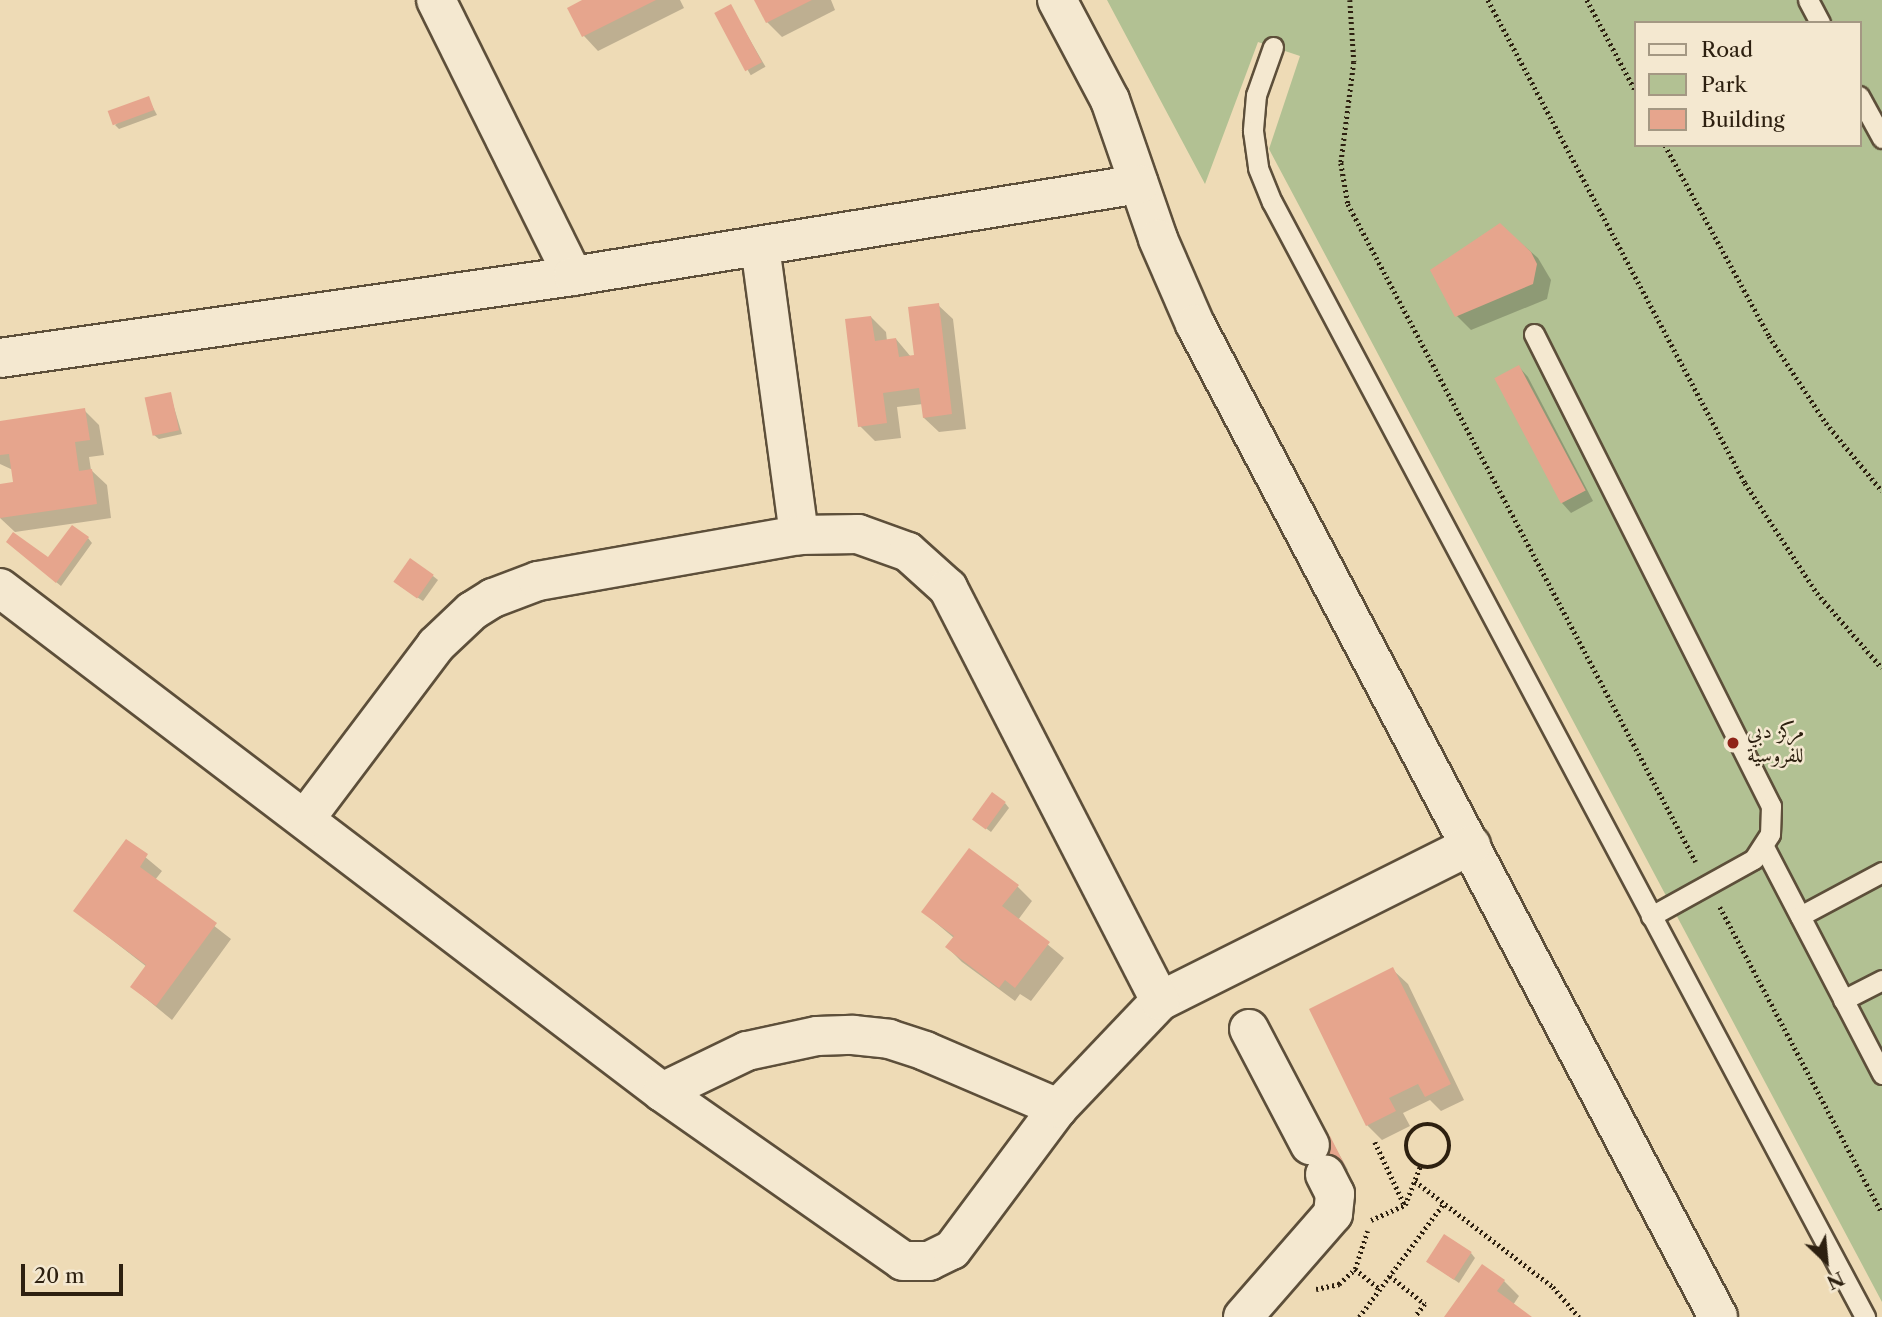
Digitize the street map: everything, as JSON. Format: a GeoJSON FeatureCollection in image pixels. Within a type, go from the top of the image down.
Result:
{"type":"FeatureCollection","features":[{"type":"Feature","properties":{"kind":"street"},"geometry":{"type":"LineString","coordinates":[[436,0],[573,276]]}},
{"type":"Feature","properties":{"kind":"street"},"geometry":{"type":"LineString","coordinates":[[1057,0],[1110,100],[1139,184],[1195,324],[1718,1317]]}},
{"type":"Feature","properties":{"kind":"street"},"geometry":{"type":"LineString","coordinates":[[0,358],[573,276],[1139,184]]}},
{"type":"Feature","properties":{"kind":"street"},"geometry":{"type":"LineString","coordinates":[[760,246],[799,535]]}},
{"type":"Feature","properties":{"kind":"street"},"geometry":{"type":"LineString","coordinates":[[305,819],[436,645],[472,611],[493,598],[538,581],[799,535],[844,533],[884,540],[930,568],[948,588],[1160,1001]]}},
{"type":"Feature","properties":{"kind":"street"},"geometry":{"type":"LineString","coordinates":[[0,588],[662,1092],[903,1261],[929,1261],[952,1250],[1058,1108],[1160,1001],[1471,845]]}},
{"type":"Feature","properties":{"kind":"street"},"geometry":{"type":"LineString","coordinates":[[1243,1317],[1333,1214],[1335,1194],[1249,1029]]}},
{"type":"Feature","properties":{"kind":"street"},"geometry":{"type":"LineString","coordinates":[[662,1092],[747,1051],[817,1035],[853,1035],[889,1039],[925,1051],[1058,1108]]}},
{"type":"Feature","properties":{"kind":"lane"},"geometry":{"type":"LineString","coordinates":[[1808,0],[1819,21]]}},
{"type":"Feature","properties":{"kind":"lane"},"geometry":{"type":"LineString","coordinates":[[1273,47],[1256,94],[1254,131],[1258,168],[1272,202],[1865,1317]]}},
{"type":"Feature","properties":{"kind":"lane"},"geometry":{"type":"LineString","coordinates":[[1861,100],[1882,138]]}},
{"type":"Feature","properties":{"kind":"lane"},"geometry":{"type":"LineString","coordinates":[[1534,334],[1767,793],[1773,820],[1764,847],[1742,868],[1651,916]]}},
{"type":"Feature","properties":{"kind":"lane"},"geometry":{"type":"LineString","coordinates":[[1764,847],[1882,1074]]}},
{"type":"Feature","properties":{"kind":"lane"},"geometry":{"type":"LineString","coordinates":[[1800,916],[1882,872]]}},
{"type":"Feature","properties":{"kind":"lane"},"geometry":{"type":"LineString","coordinates":[[1843,1000],[1882,980]]}},
{"type":"Feature","properties":{"kind":"path"},"geometry":{"type":"LineString","coordinates":[[1350,0],[1354,62],[1341,163],[1351,212],[1882,1213]]}},
{"type":"Feature","properties":{"kind":"path"},"geometry":{"type":"LineString","coordinates":[[1488,0],[1745,483],[1818,593],[1882,668]]}},
{"type":"Feature","properties":{"kind":"path"},"geometry":{"type":"LineString","coordinates":[[1587,0],[1633,86]]}},
{"type":"Feature","properties":{"kind":"path"},"geometry":{"type":"LineString","coordinates":[[1666,147],[1789,369],[1882,491]]}},
{"type":"Feature","properties":{"kind":"path"},"geometry":{"type":"LineString","coordinates":[[1437,1125],[1445,1131],[1451,1149],[1440,1166],[1420,1167],[1412,1161],[1406,1142],[1417,1126],[1437,1125]]}},
{"type":"Feature","properties":{"kind":"path"},"geometry":{"type":"LineString","coordinates":[[1375,1142],[1405,1205]]}},
{"type":"Feature","properties":{"kind":"path"},"geometry":{"type":"LineString","coordinates":[[1308,1292],[1339,1284],[1355,1269],[1372,1218],[1405,1205],[1420,1167]]}},
{"type":"Feature","properties":{"kind":"path"},"geometry":{"type":"LineString","coordinates":[[1416,1181],[1553,1287],[1579,1317]]}},
{"type":"Feature","properties":{"kind":"path"},"geometry":{"type":"LineString","coordinates":[[1359,1317],[1444,1203]]}},
{"type":"Feature","properties":{"kind":"path"},"geometry":{"type":"LineString","coordinates":[[1355,1269],[1380,1289]]}},
{"type":"Feature","properties":{"kind":"path"},"geometry":{"type":"LineString","coordinates":[[1390,1276],[1425,1304],[1415,1317]]}},
{"type":"Feature","properties":{"kind":"green space","name":"مركز دبي للفروسية"},"geometry":{"type":"Polygon","coordinates":[[[1107,0],[1882,0],[1882,1302],[1269,149],[1300,56],[1258,42],[1205,184],[1107,0]]]}},
{"type":"Feature","properties":{"kind":"building"},"geometry":{"type":"Polygon","coordinates":[[[582,0],[656,0],[582,37],[567,8],[582,0]]]}},
{"type":"Feature","properties":{"kind":"building"},"geometry":{"type":"Polygon","coordinates":[[[754,0],[812,0],[766,23],[754,0]]]}},
{"type":"Feature","properties":{"kind":"building"},"geometry":{"type":"Polygon","coordinates":[[[731,4],[762,62],[745,71],[714,13],[731,4]]]}},
{"type":"Feature","properties":{"kind":"building"},"geometry":{"type":"Polygon","coordinates":[[[149,96],[154,110],[113,125],[108,111],[149,96]]]}},
{"type":"Feature","properties":{"kind":"building"},"geometry":{"type":"Polygon","coordinates":[[[1500,223],[1531,252],[1537,264],[1533,284],[1455,317],[1430,270],[1500,223]]]}},
{"type":"Feature","properties":{"kind":"building"},"geometry":{"type":"Polygon","coordinates":[[[939,303],[952,414],[923,418],[919,388],[883,393],[887,423],[858,427],[845,319],[871,316],[875,341],[896,338],[899,357],[914,355],[908,307],[939,303]]]}},
{"type":"Feature","properties":{"kind":"building"},"geometry":{"type":"Polygon","coordinates":[[[1519,365],[1586,490],[1561,504],[1494,378],[1519,365]]]}},
{"type":"Feature","properties":{"kind":"building"},"geometry":{"type":"Polygon","coordinates":[[[171,392],[179,430],[153,436],[145,398],[171,392]]]}},
{"type":"Feature","properties":{"kind":"building"},"geometry":{"type":"Polygon","coordinates":[[[85,408],[90,440],[75,442],[79,471],[92,469],[97,504],[0,518],[0,484],[13,482],[9,454],[0,455],[0,421],[85,408]]]}},
{"type":"Feature","properties":{"kind":"building"},"geometry":{"type":"Polygon","coordinates":[[[72,525],[89,537],[56,583],[6,542],[13,532],[48,557],[72,525]]]}},
{"type":"Feature","properties":{"kind":"building"},"geometry":{"type":"Polygon","coordinates":[[[410,558],[434,575],[417,598],[393,582],[410,558]]]}},
{"type":"Feature","properties":{"kind":"building"},"geometry":{"type":"Polygon","coordinates":[[[992,792],[1006,802],[986,829],[972,820],[992,792]]]}},
{"type":"Feature","properties":{"kind":"building"},"geometry":{"type":"Polygon","coordinates":[[[126,839],[148,854],[140,867],[217,923],[156,1006],[130,987],[146,965],[73,911],[126,839]]]}},
{"type":"Feature","properties":{"kind":"building"},"geometry":{"type":"Polygon","coordinates":[[[969,848],[1019,885],[1002,906],[1050,942],[1015,988],[1005,980],[999,988],[945,947],[954,936],[921,912],[969,848]]]}},
{"type":"Feature","properties":{"kind":"building"},"geometry":{"type":"Polygon","coordinates":[[[1393,967],[1451,1084],[1425,1097],[1418,1084],[1389,1098],[1396,1111],[1366,1126],[1309,1009],[1393,967]]]}},
{"type":"Feature","properties":{"kind":"building"},"geometry":{"type":"Polygon","coordinates":[[[1330,1136],[1345,1165],[1313,1182],[1298,1152],[1330,1136]]]}},
{"type":"Feature","properties":{"kind":"building"},"geometry":{"type":"Polygon","coordinates":[[[1444,1234],[1472,1252],[1454,1280],[1426,1262],[1444,1234]]]}},
{"type":"Feature","properties":{"kind":"building"},"geometry":{"type":"Polygon","coordinates":[[[1482,1264],[1505,1280],[1497,1291],[1532,1317],[1444,1317],[1482,1264]]]}},
{"type":"Feature","properties":{"kind":"place","name":"مركز دبي للفروسية"},"geometry":{"type":"Point","coordinates":[1733,743]}}]}
